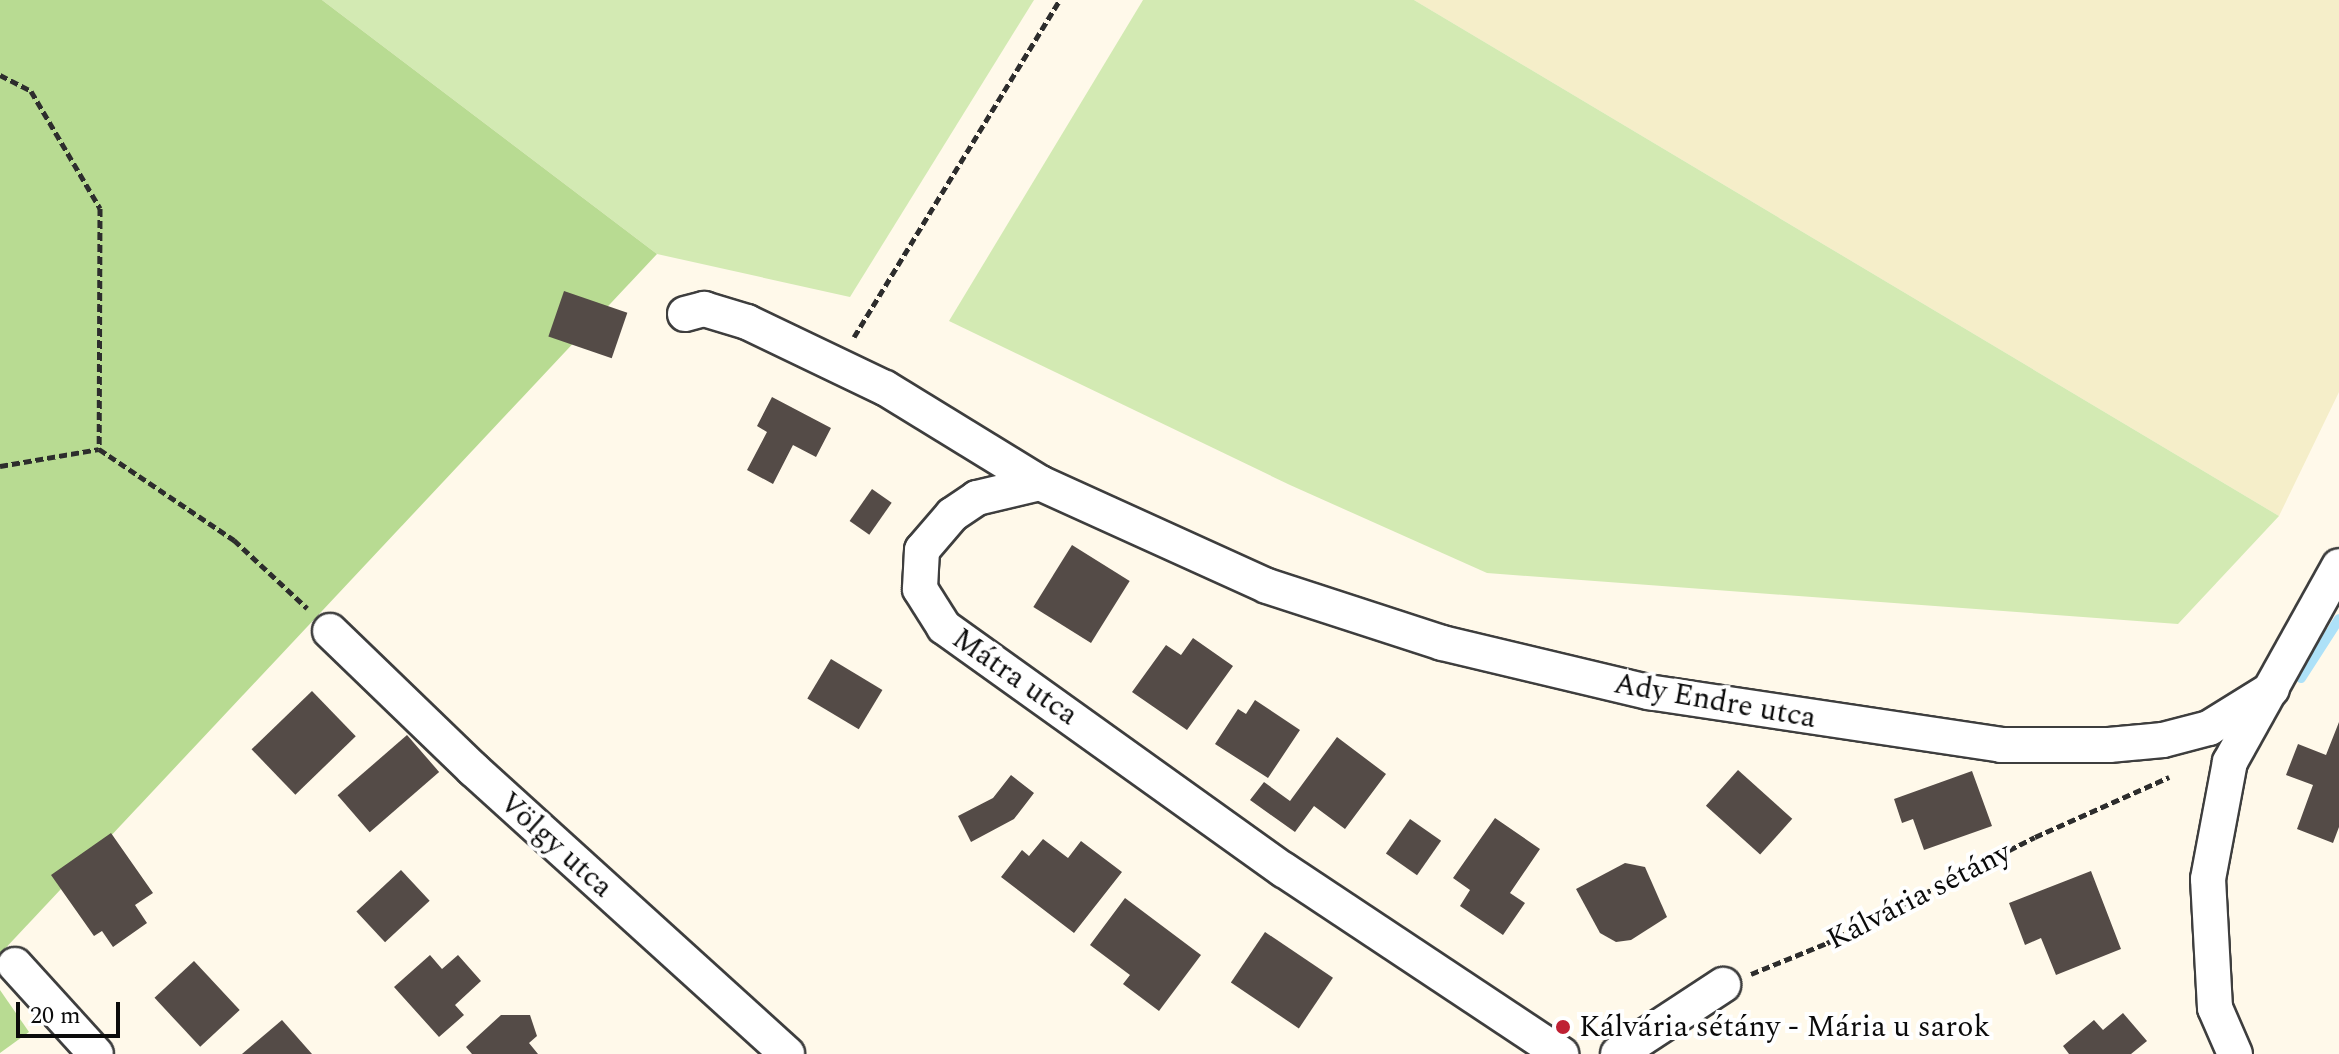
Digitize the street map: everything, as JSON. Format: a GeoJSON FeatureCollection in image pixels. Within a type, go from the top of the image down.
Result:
{"type":"FeatureCollection","features":[{"type":"Feature","properties":{"kind":"street"},"geometry":{"type":"LineString","coordinates":[[685,314],[704,309],[747,322],[838,364],[885,388],[1040,483]]}},
{"type":"Feature","properties":{"kind":"street","name":"Ady Endre utca"},"geometry":{"type":"LineString","coordinates":[[1040,483],[1267,586],[1442,643],[1648,692],[2001,745],[2109,745],[2163,740],[2209,728],[2272,689],[2339,566]]}},
{"type":"Feature","properties":{"kind":"street","name":"Mátra utca"},"geometry":{"type":"LineString","coordinates":[[1040,483],[977,498],[952,515],[922,550],[920,589],[944,627],[1284,870],[1561,1054]]}},
{"type":"Feature","properties":{"kind":"street","name":"Völgy utca"},"geometry":{"type":"LineString","coordinates":[[330,631],[473,769],[787,1054]]}},
{"type":"Feature","properties":{"kind":"street"},"geometry":{"type":"LineString","coordinates":[[2235,1054],[2215,1008],[2208,879],[2230,762],[2272,689]]}},
{"type":"Feature","properties":{"kind":"street"},"geometry":{"type":"LineString","coordinates":[[15,965],[96,1054]]}},
{"type":"Feature","properties":{"kind":"street"},"geometry":{"type":"LineString","coordinates":[[1618,1054],[1723,985]]}},
{"type":"Feature","properties":{"kind":"path"},"geometry":{"type":"LineString","coordinates":[[838,364],[1060,0]]}},
{"type":"Feature","properties":{"kind":"path"},"geometry":{"type":"LineString","coordinates":[[0,75],[31,91],[100,208],[99,449]]}},
{"type":"Feature","properties":{"kind":"path"},"geometry":{"type":"LineString","coordinates":[[0,466],[99,449],[234,540],[330,631]]}},
{"type":"Feature","properties":{"kind":"path","name":"Kálvária sétány"},"geometry":{"type":"LineString","coordinates":[[1723,985],[1827,943],[2035,837],[2173,775]]}},
{"type":"Feature","properties":{"kind":"shaded area"},"geometry":{"type":"Polygon","coordinates":[[[1414,0],[2339,0],[2339,392],[2279,516],[1414,0]]]}},
{"type":"Feature","properties":{"kind":"green space"},"geometry":{"type":"Polygon","coordinates":[[[0,0],[322,0],[657,254],[0,954],[0,0]]]}},
{"type":"Feature","properties":{"kind":"green space"},"geometry":{"type":"Polygon","coordinates":[[[322,0],[1034,0],[850,297],[657,254],[322,0]]]}},
{"type":"Feature","properties":{"kind":"green space"},"geometry":{"type":"Polygon","coordinates":[[[1143,0],[1414,0],[2279,516],[2178,624],[1487,573],[1290,485],[949,321],[1143,0]]]}},
{"type":"Feature","properties":{"kind":"green space"},"geometry":{"type":"Polygon","coordinates":[[[0,990],[29,1032],[0,1053],[0,990]]]}},
{"type":"Feature","properties":{"kind":"building"},"geometry":{"type":"Polygon","coordinates":[[[564,291],[627,313],[612,358],[548,336],[564,291]]]}},
{"type":"Feature","properties":{"kind":"building"},"geometry":{"type":"Polygon","coordinates":[[[772,397],[831,428],[816,457],[793,445],[773,484],[747,470],[767,432],[757,426],[772,397]]]}},
{"type":"Feature","properties":{"kind":"building"},"geometry":{"type":"Polygon","coordinates":[[[872,489],[892,503],[869,535],[850,521],[872,489]]]}},
{"type":"Feature","properties":{"kind":"building"},"geometry":{"type":"Polygon","coordinates":[[[1072,545],[1130,581],[1091,643],[1033,607],[1072,545]]]}},
{"type":"Feature","properties":{"kind":"building"},"geometry":{"type":"Polygon","coordinates":[[[1193,638],[1233,666],[1187,730],[1132,692],[1166,645],[1181,655],[1193,638]]]}},
{"type":"Feature","properties":{"kind":"building"},"geometry":{"type":"Polygon","coordinates":[[[831,659],[882,690],[859,729],[807,698],[831,659]]]}},
{"type":"Feature","properties":{"kind":"building"},"geometry":{"type":"Polygon","coordinates":[[[312,691],[356,736],[295,795],[252,749],[312,691]]]}},
{"type":"Feature","properties":{"kind":"building"},"geometry":{"type":"Polygon","coordinates":[[[1255,700],[1300,730],[1268,778],[1215,744],[1238,709],[1246,714],[1255,700]]]}},
{"type":"Feature","properties":{"kind":"building"},"geometry":{"type":"Polygon","coordinates":[[[2339,722],[2339,827],[2333,843],[2297,829],[2313,785],[2286,775],[2298,744],[2326,755],[2339,722]]]}},
{"type":"Feature","properties":{"kind":"building"},"geometry":{"type":"Polygon","coordinates":[[[407,735],[439,772],[370,832],[338,795],[407,735]]]}},
{"type":"Feature","properties":{"kind":"building"},"geometry":{"type":"Polygon","coordinates":[[[1337,737],[1386,774],[1345,829],[1314,806],[1295,832],[1250,800],[1264,782],[1290,801],[1337,737]]]}},
{"type":"Feature","properties":{"kind":"building"},"geometry":{"type":"Polygon","coordinates":[[[1738,770],[1792,819],[1760,855],[1706,806],[1738,770]]]}},
{"type":"Feature","properties":{"kind":"building"},"geometry":{"type":"Polygon","coordinates":[[[1972,771],[1992,826],[1924,850],[1913,819],[1902,823],[1894,799],[1972,771]]]}},
{"type":"Feature","properties":{"kind":"building"},"geometry":{"type":"Polygon","coordinates":[[[1011,775],[1034,793],[1014,819],[971,842],[958,816],[993,798],[1011,775]]]}},
{"type":"Feature","properties":{"kind":"building"},"geometry":{"type":"Polygon","coordinates":[[[1495,818],[1540,849],[1510,893],[1525,903],[1503,935],[1460,906],[1470,890],[1453,878],[1495,818]]]}},
{"type":"Feature","properties":{"kind":"building"},"geometry":{"type":"Polygon","coordinates":[[[1410,819],[1441,841],[1417,875],[1386,853],[1410,819]]]}},
{"type":"Feature","properties":{"kind":"building"},"geometry":{"type":"Polygon","coordinates":[[[111,833],[153,893],[135,905],[147,923],[113,947],[102,931],[94,936],[51,875],[111,833]]]}},
{"type":"Feature","properties":{"kind":"building"},"geometry":{"type":"Polygon","coordinates":[[[1043,839],[1068,858],[1081,841],[1122,872],[1074,933],[1001,877],[1022,850],[1029,856],[1043,839]]]}},
{"type":"Feature","properties":{"kind":"building"},"geometry":{"type":"Polygon","coordinates":[[[1625,863],[1645,867],[1667,917],[1631,940],[1616,942],[1600,933],[1576,889],[1625,863]]]}},
{"type":"Feature","properties":{"kind":"building"},"geometry":{"type":"Polygon","coordinates":[[[401,870],[430,901],[385,942],[356,912],[401,870]]]}},
{"type":"Feature","properties":{"kind":"building"},"geometry":{"type":"Polygon","coordinates":[[[2091,871],[2121,949],[2056,975],[2041,938],[2025,945],[2009,903],[2091,871]]]}},
{"type":"Feature","properties":{"kind":"building"},"geometry":{"type":"Polygon","coordinates":[[[1125,898],[1201,955],[1159,1011],[1123,984],[1130,975],[1090,945],[1125,898]]]}},
{"type":"Feature","properties":{"kind":"building"},"geometry":{"type":"Polygon","coordinates":[[[1265,932],[1333,978],[1299,1028],[1231,983],[1265,932]]]}},
{"type":"Feature","properties":{"kind":"building"},"geometry":{"type":"Polygon","coordinates":[[[430,955],[442,969],[458,955],[481,981],[455,1005],[464,1015],[439,1037],[394,987],[430,955]]]}},
{"type":"Feature","properties":{"kind":"building"},"geometry":{"type":"Polygon","coordinates":[[[194,961],[240,1010],[200,1047],[155,998],[194,961]]]}},
{"type":"Feature","properties":{"kind":"building"},"geometry":{"type":"Polygon","coordinates":[[[2123,1013],[2147,1041],[2131,1054],[2069,1054],[2063,1046],[2094,1020],[2103,1030],[2123,1013]]]}},
{"type":"Feature","properties":{"kind":"building"},"geometry":{"type":"Polygon","coordinates":[[[501,1015],[530,1015],[537,1036],[529,1043],[538,1054],[472,1054],[466,1047],[501,1015]]]}},
{"type":"Feature","properties":{"kind":"building"},"geometry":{"type":"Polygon","coordinates":[[[282,1020],[312,1054],[242,1054],[282,1020]]]}},
{"type":"Feature","properties":{"kind":"waterway"},"geometry":{"type":"LineString","coordinates":[[2301,678],[2339,619]]}},
{"type":"Feature","properties":{"kind":"place","name":"Kálvária sétány - Mária u sarok"},"geometry":{"type":"Point","coordinates":[1563,1027]}}]}
